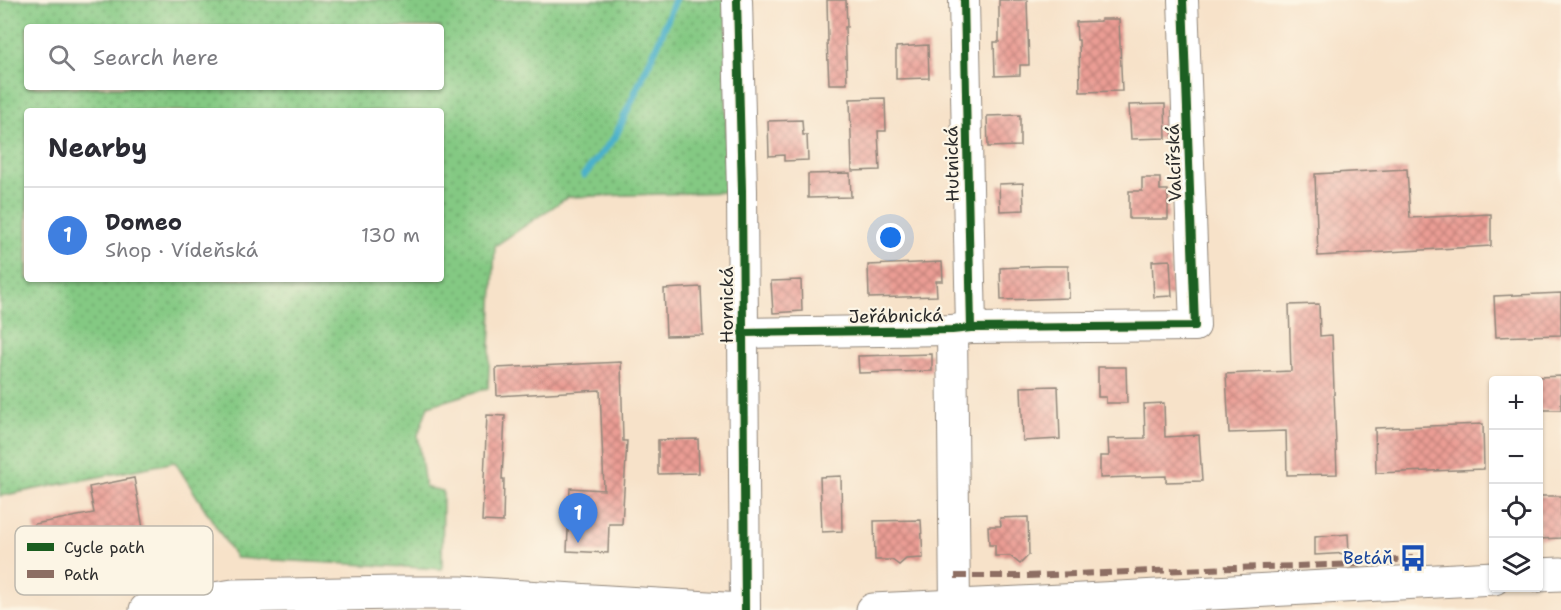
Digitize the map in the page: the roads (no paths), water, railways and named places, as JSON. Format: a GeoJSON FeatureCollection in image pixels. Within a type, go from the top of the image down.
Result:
{"type":"FeatureCollection","features":[{"type":"Feature","properties":{"kind":"main road"},"geometry":{"type":"LineString","coordinates":[[1543,575],[1561,574]]}},
{"type":"Feature","properties":{"kind":"main road"},"geometry":{"type":"LineString","coordinates":[[873,610],[1489,578]]}},
{"type":"Feature","properties":{"kind":"main road"},"geometry":{"type":"LineString","coordinates":[[146,610],[233,596],[395,602],[461,593],[743,610]]}},
{"type":"Feature","properties":{"kind":"street","name":"Hornická"},"geometry":{"type":"LineString","coordinates":[[737,0],[742,191],[743,610]]}},
{"type":"Feature","properties":{"kind":"street","name":"Hutnická"},"geometry":{"type":"LineString","coordinates":[[955,606],[961,329],[964,0]]}},
{"type":"Feature","properties":{"kind":"street","name":"Valcířská"},"geometry":{"type":"LineString","coordinates":[[1183,0],[1195,326]]}},
{"type":"Feature","properties":{"kind":"street","name":"Jeřábnická"},"geometry":{"type":"LineString","coordinates":[[742,333],[1195,326]]}},
{"type":"Feature","properties":{"kind":"waterway"},"geometry":{"type":"LineString","coordinates":[[584,175],[615,137],[675,0]]}},
{"type":"Feature","properties":{"kind":"place","name":"Domeo"},"geometry":{"type":"Point","coordinates":[578,543]}},
{"type":"Feature","properties":{"kind":"place","name":"Betáň"},"geometry":{"type":"Point","coordinates":[1413,558]}}]}
